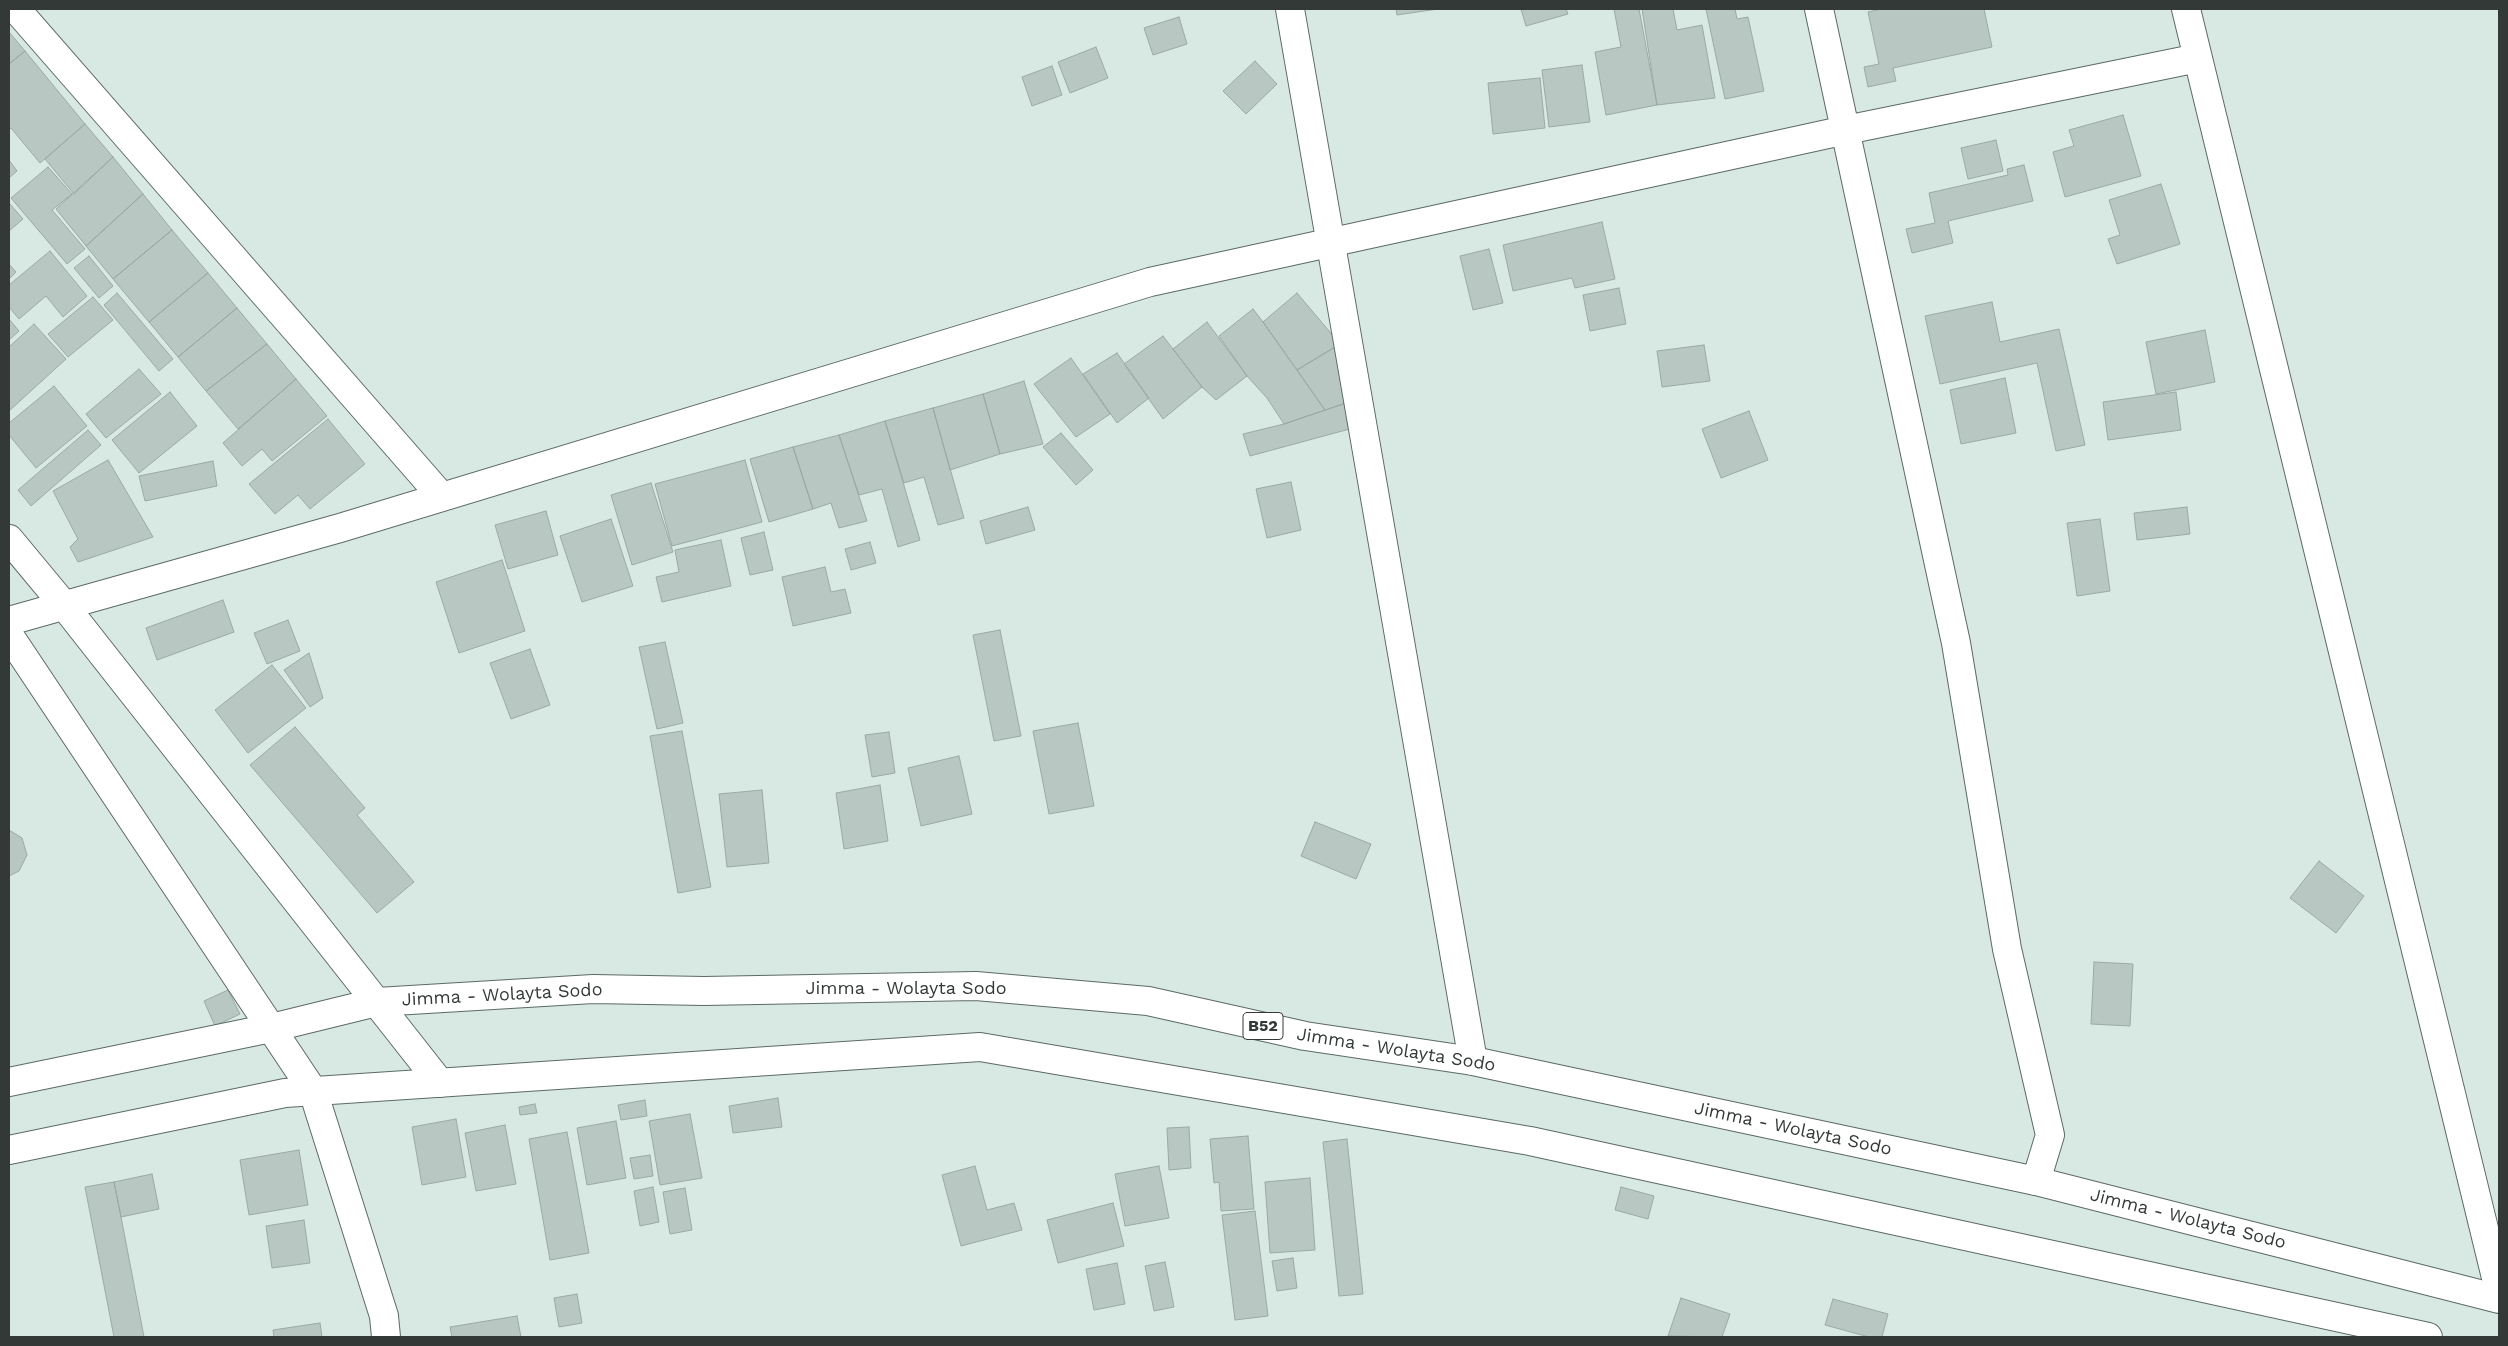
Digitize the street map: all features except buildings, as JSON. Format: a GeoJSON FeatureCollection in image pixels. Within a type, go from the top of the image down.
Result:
{"type":"FeatureCollection","features":[{"type":"Feature","properties":{"kind":"main road"},"geometry":{"type":"LineString","coordinates":[[16,9],[442,498]]}},
{"type":"Feature","properties":{"kind":"main road"},"geometry":{"type":"LineString","coordinates":[[1290,9],[1473,1061]]}},
{"type":"Feature","properties":{"kind":"main road"},"geometry":{"type":"LineString","coordinates":[[1819,9],[1956,643],[2007,949],[2050,1135],[2036,1181]]}},
{"type":"Feature","properties":{"kind":"main road"},"geometry":{"type":"LineString","coordinates":[[2186,9],[2499,1290]]}},
{"type":"Feature","properties":{"kind":"main road"},"geometry":{"type":"LineString","coordinates":[[9,621],[63,604],[442,498],[1150,282],[1846,130],[2198,58]]}},
{"type":"Feature","properties":{"kind":"main road"},"geometry":{"type":"LineString","coordinates":[[9,539],[63,604],[440,1083]]}},
{"type":"Feature","properties":{"kind":"main road"},"geometry":{"type":"LineString","coordinates":[[9,635],[313,1091],[384,1316],[386,1337]]}},
{"type":"Feature","properties":{"kind":"main road","name":"Jimma - Wolayta Sodo"},"geometry":{"type":"LineString","coordinates":[[9,1082],[271,1028],[377,1002],[593,989],[704,991],[976,986],[1148,1001],[1305,1036],[1473,1061],[2036,1181],[2499,1299]]}},
{"type":"Feature","properties":{"kind":"main road"},"geometry":{"type":"LineString","coordinates":[[9,1150],[285,1093],[980,1048],[1530,1141],[2428,1337]]}}]}
